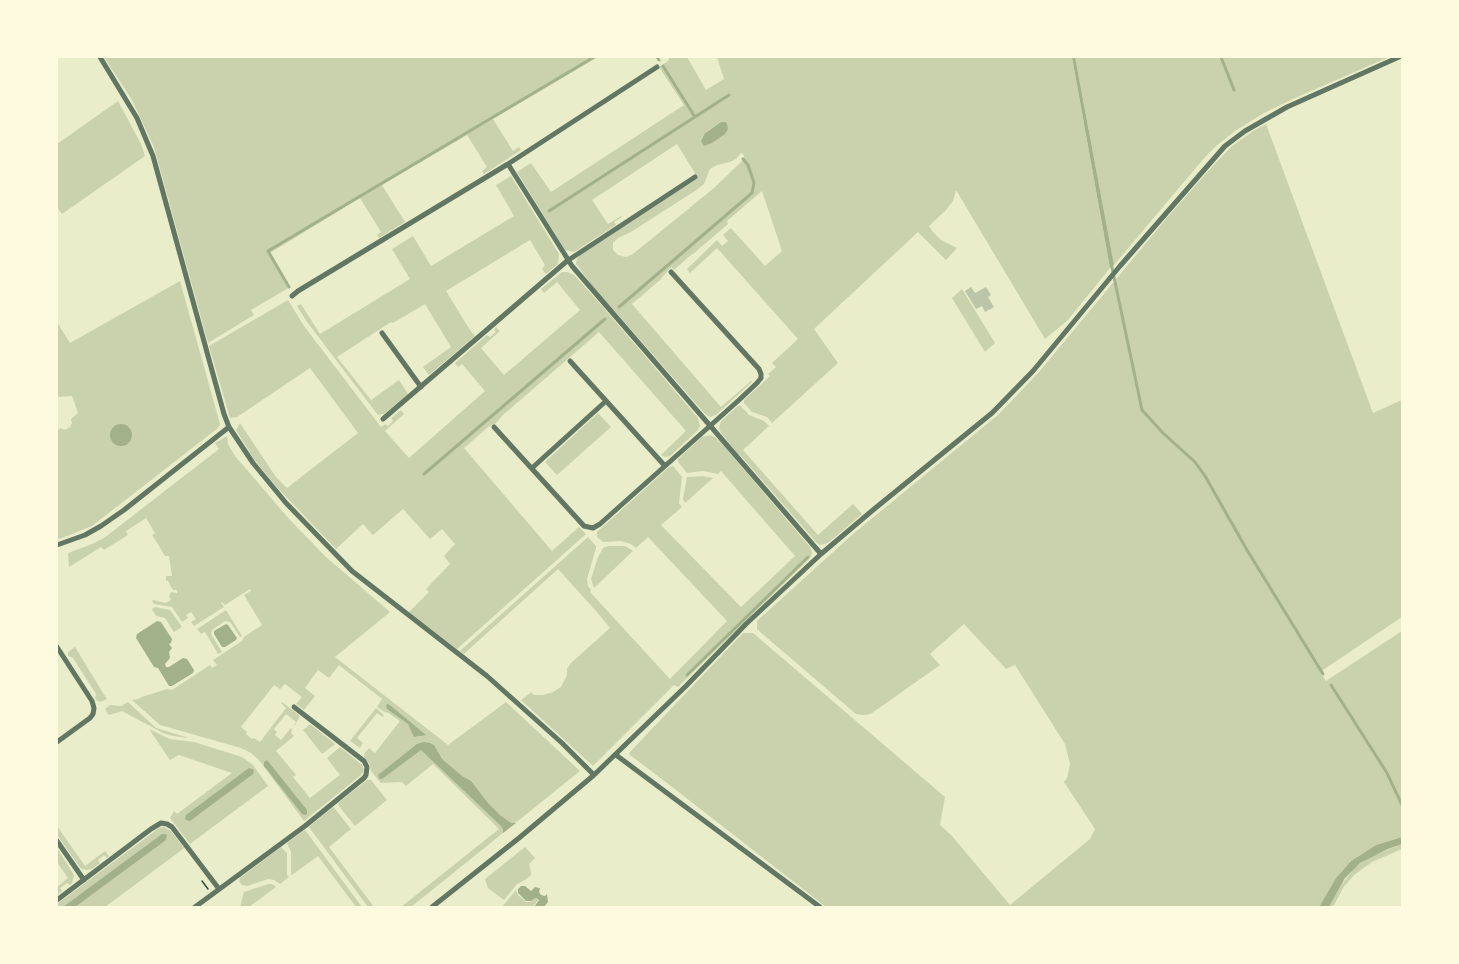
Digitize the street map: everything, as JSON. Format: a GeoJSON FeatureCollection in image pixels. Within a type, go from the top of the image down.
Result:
{"type":"FeatureCollection","features":[{"type":"Feature","properties":{"kind":"street"},"geometry":{"type":"LineString","coordinates":[[100,57],[137,118],[153,156],[224,414],[243,450],[299,518],[352,571],[487,676],[594,775]]}},
{"type":"Feature","properties":{"kind":"street"},"geometry":{"type":"LineString","coordinates":[[432,907],[594,775],[746,624],[821,554],[992,413],[1033,371],[1120,266],[1212,159],[1226,146],[1245,131],[1287,107],[1399,57]]}},
{"type":"Feature","properties":{"kind":"street"},"geometry":{"type":"LineString","coordinates":[[292,296],[508,164],[657,67]]}},
{"type":"Feature","properties":{"kind":"street"},"geometry":{"type":"LineString","coordinates":[[508,164],[567,261],[821,554]]}},
{"type":"Feature","properties":{"kind":"street"},"geometry":{"type":"LineString","coordinates":[[383,419],[567,261],[695,177]]}},
{"type":"Feature","properties":{"kind":"street"},"geometry":{"type":"LineString","coordinates":[[494,427],[582,524],[590,528],[598,526],[760,378],[759,369],[671,272]]}},
{"type":"Feature","properties":{"kind":"street"},"geometry":{"type":"LineString","coordinates":[[382,333],[421,387]]}},
{"type":"Feature","properties":{"kind":"street"},"geometry":{"type":"LineString","coordinates":[[570,361],[664,466]]}},
{"type":"Feature","properties":{"kind":"street"},"geometry":{"type":"LineString","coordinates":[[531,468],[606,400]]}},
{"type":"Feature","properties":{"kind":"street"},"geometry":{"type":"LineString","coordinates":[[57,545],[85,535],[101,526],[229,427]]}},
{"type":"Feature","properties":{"kind":"street"},"geometry":{"type":"LineString","coordinates":[[57,647],[92,701],[94,708],[90,718],[57,742]]}},
{"type":"Feature","properties":{"kind":"street"},"geometry":{"type":"LineString","coordinates":[[195,907],[302,828],[364,778],[367,773],[364,761],[294,707]]}},
{"type":"Feature","properties":{"kind":"street"},"geometry":{"type":"LineString","coordinates":[[616,755],[820,907]]}},
{"type":"Feature","properties":{"kind":"street"},"geometry":{"type":"LineString","coordinates":[[57,900],[156,826],[164,823],[174,829],[219,889]]}},
{"type":"Feature","properties":{"kind":"street"},"geometry":{"type":"LineString","coordinates":[[57,841],[84,880]]}},
{"type":"Feature","properties":{"kind":"shaded area"},"geometry":{"type":"Polygon","coordinates":[[[104,57],[598,57],[493,119],[513,151],[519,147],[521,150],[484,174],[482,171],[487,167],[467,135],[382,185],[405,222],[379,238],[377,235],[381,232],[360,198],[270,253],[290,287],[251,310],[254,315],[208,343],[154,147],[132,100],[104,57]]]}},
{"type":"Feature","properties":{"kind":"shaded area"},"geometry":{"type":"Polygon","coordinates":[[[670,57],[687,57],[706,90],[724,79],[717,57],[1072,57],[1110,268],[1068,320],[1045,339],[956,190],[953,201],[929,226],[941,240],[957,248],[946,260],[918,232],[814,329],[838,363],[772,423],[767,417],[752,412],[744,400],[770,376],[768,374],[776,367],[772,363],[798,339],[717,248],[690,273],[687,269],[717,240],[722,246],[728,241],[723,235],[731,228],[765,266],[782,251],[762,191],[727,221],[728,224],[674,270],[671,267],[660,280],[632,304],[721,407],[752,382],[717,414],[711,417],[706,415],[600,296],[576,264],[580,255],[698,178],[677,144],[592,200],[608,224],[622,217],[614,222],[616,225],[574,252],[565,250],[517,172],[531,163],[551,192],[684,105],[659,67],[670,57]],[[721,122],[707,131],[702,138],[712,143],[724,135],[721,122]],[[741,153],[736,159],[710,169],[704,184],[698,189],[618,238],[613,243],[613,250],[618,255],[626,257],[633,254],[714,188],[743,160],[744,155],[741,153]]]}},
{"type":"Feature","properties":{"kind":"shaded area"},"geometry":{"type":"Polygon","coordinates":[[[1072,57],[1075,57],[1114,265],[1110,268],[1072,57]]]}},
{"type":"Feature","properties":{"kind":"shaded area"},"geometry":{"type":"Polygon","coordinates":[[[1075,57],[1389,57],[1295,98],[1235,131],[1205,157],[1114,265],[1075,57]]]}},
{"type":"Feature","properties":{"kind":"shaded area"},"geometry":{"type":"Polygon","coordinates":[[[118,101],[145,156],[62,214],[57,207],[57,144],[118,101]]]}},
{"type":"Feature","properties":{"kind":"shaded area"},"geometry":{"type":"Polygon","coordinates":[[[721,122],[726,122],[727,131],[712,143],[704,146],[701,141],[705,133],[721,122]]]}},
{"type":"Feature","properties":{"kind":"shaded area"},"geometry":{"type":"Polygon","coordinates":[[[1266,124],[1373,413],[1402,400],[1402,617],[1320,672],[1326,681],[1402,631],[1402,837],[1376,845],[1351,861],[1336,878],[1319,907],[826,907],[629,753],[743,633],[753,633],[945,797],[940,825],[1010,905],[1090,839],[1095,829],[1064,782],[1070,764],[1065,744],[1015,665],[1006,669],[964,624],[930,654],[940,665],[872,713],[862,715],[856,714],[757,629],[757,621],[853,534],[999,414],[1039,372],[1209,170],[1231,147],[1266,124]]]}},
{"type":"Feature","properties":{"kind":"shaded area"},"geometry":{"type":"Polygon","coordinates":[[[511,176],[559,254],[558,264],[546,274],[542,269],[545,265],[530,240],[446,291],[475,336],[429,375],[423,367],[451,347],[425,304],[393,323],[391,322],[337,357],[371,400],[399,380],[408,394],[384,414],[378,415],[297,306],[301,304],[320,334],[410,279],[392,249],[413,236],[431,266],[514,216],[496,185],[511,176]]]}},
{"type":"Feature","properties":{"kind":"shaded area"},"geometry":{"type":"Polygon","coordinates":[[[562,272],[574,275],[596,299],[698,418],[700,426],[670,456],[662,456],[686,431],[599,332],[496,423],[464,448],[552,551],[579,527],[586,534],[457,649],[409,612],[429,592],[426,589],[450,564],[444,556],[455,544],[442,529],[430,539],[403,509],[373,535],[363,524],[336,549],[274,484],[254,459],[236,430],[240,423],[276,477],[287,488],[358,433],[310,368],[237,417],[230,418],[209,346],[288,300],[304,326],[381,427],[385,424],[388,426],[393,421],[391,418],[401,410],[404,414],[385,431],[409,458],[485,391],[462,364],[458,367],[455,363],[487,335],[490,337],[496,332],[494,330],[496,327],[500,331],[481,348],[504,375],[580,310],[557,282],[544,293],[541,289],[562,272]]]}},
{"type":"Feature","properties":{"kind":"shaded area"},"geometry":{"type":"Polygon","coordinates":[[[180,281],[220,424],[218,428],[92,526],[57,540],[57,431],[60,428],[65,430],[70,427],[71,419],[78,413],[72,396],[57,397],[57,322],[70,343],[180,281]]]}},
{"type":"Feature","properties":{"kind":"shaded area"},"geometry":{"type":"Polygon","coordinates":[[[962,289],[995,343],[985,352],[952,298],[962,289]]]}},
{"type":"Feature","properties":{"kind":"shaded area"},"geometry":{"type":"Polygon","coordinates":[[[738,406],[769,426],[743,450],[818,535],[853,504],[862,514],[828,543],[820,545],[816,542],[721,433],[719,428],[721,421],[738,406]]]}},
{"type":"Feature","properties":{"kind":"shaded area"},"geometry":{"type":"Polygon","coordinates":[[[598,413],[611,427],[557,475],[545,462],[598,413]]]}},
{"type":"Feature","properties":{"kind":"shaded area"},"geometry":{"type":"Polygon","coordinates":[[[121,424],[129,427],[132,435],[129,443],[121,446],[113,443],[110,435],[113,427],[121,424]]]}},
{"type":"Feature","properties":{"kind":"shaded area"},"geometry":{"type":"Polygon","coordinates":[[[710,435],[724,446],[810,547],[811,557],[678,687],[674,685],[593,766],[521,700],[532,692],[535,695],[543,695],[561,687],[571,663],[610,628],[558,569],[464,654],[460,651],[588,537],[596,546],[587,579],[590,592],[670,679],[727,621],[648,537],[636,548],[621,541],[603,542],[597,537],[597,532],[669,467],[673,466],[682,477],[679,503],[682,507],[661,525],[741,607],[795,556],[721,471],[718,474],[703,471],[687,473],[678,462],[678,459],[702,437],[710,435]]]}},
{"type":"Feature","properties":{"kind":"shaded area"},"geometry":{"type":"Polygon","coordinates":[[[227,436],[228,444],[235,456],[290,520],[326,557],[390,612],[335,657],[448,745],[506,702],[580,771],[411,907],[401,907],[499,829],[433,764],[406,786],[402,782],[381,783],[371,771],[364,754],[369,748],[375,753],[400,721],[377,707],[382,699],[339,665],[329,678],[318,670],[305,688],[315,696],[304,710],[296,704],[302,697],[285,684],[280,689],[274,685],[241,727],[252,739],[260,742],[286,708],[282,702],[300,716],[295,725],[294,725],[296,722],[286,714],[274,729],[277,732],[275,735],[281,740],[291,728],[294,736],[276,751],[296,775],[293,777],[310,798],[340,775],[327,758],[340,747],[362,765],[364,770],[361,775],[304,821],[259,760],[251,753],[241,748],[160,725],[132,700],[167,689],[172,690],[210,665],[212,668],[217,665],[213,660],[262,625],[244,595],[251,591],[250,589],[225,605],[222,602],[224,607],[194,626],[191,622],[196,619],[191,612],[182,622],[172,607],[154,604],[152,601],[166,603],[171,600],[169,596],[171,592],[177,593],[177,590],[173,590],[166,580],[166,576],[172,576],[169,556],[165,556],[152,535],[155,533],[146,518],[126,531],[128,535],[104,550],[101,547],[69,567],[68,553],[104,538],[219,449],[215,443],[227,436]]]}},
{"type":"Feature","properties":{"kind":"shaded area"},"geometry":{"type":"Polygon","coordinates":[[[687,477],[713,478],[685,503],[683,499],[687,477]]]}},
{"type":"Feature","properties":{"kind":"shaded area"},"geometry":{"type":"Polygon","coordinates":[[[625,546],[633,551],[594,588],[591,579],[598,557],[603,548],[625,546]]]}},
{"type":"Feature","properties":{"kind":"shaded area"},"geometry":{"type":"Polygon","coordinates":[[[155,607],[170,610],[182,627],[174,632],[165,618],[156,616],[152,609],[155,607]]]}},
{"type":"Feature","properties":{"kind":"shaded area"},"geometry":{"type":"Polygon","coordinates":[[[226,610],[242,636],[240,637],[230,622],[225,621],[212,630],[211,634],[222,652],[218,654],[205,632],[201,634],[197,629],[226,610]]]}},
{"type":"Feature","properties":{"kind":"shaded area"},"geometry":{"type":"Polygon","coordinates":[[[157,621],[161,622],[172,639],[169,644],[172,648],[169,652],[170,658],[165,664],[166,667],[183,658],[187,659],[194,670],[193,673],[172,686],[169,686],[158,668],[154,667],[136,638],[137,634],[157,621]]]}},
{"type":"Feature","properties":{"kind":"shaded area"},"geometry":{"type":"Polygon","coordinates":[[[226,624],[237,638],[222,647],[214,631],[226,624]]]}},
{"type":"Feature","properties":{"kind":"shaded area"},"geometry":{"type":"Polygon","coordinates":[[[75,647],[107,699],[100,702],[96,700],[96,694],[73,658],[68,656],[68,652],[75,647]]]}},
{"type":"Feature","properties":{"kind":"shaded area"},"geometry":{"type":"Polygon","coordinates":[[[128,702],[156,728],[189,738],[163,733],[122,711],[109,715],[105,709],[110,705],[121,706],[128,702]]]}},
{"type":"Feature","properties":{"kind":"shaded area"},"geometry":{"type":"Polygon","coordinates":[[[388,704],[426,735],[414,737],[408,724],[387,709],[388,704]]]}},
{"type":"Feature","properties":{"kind":"shaded area"},"geometry":{"type":"Polygon","coordinates":[[[376,708],[384,715],[383,717],[377,713],[357,738],[363,743],[360,748],[350,741],[376,708]]]}},
{"type":"Feature","properties":{"kind":"shaded area"},"geometry":{"type":"Polygon","coordinates":[[[310,724],[335,744],[322,754],[303,730],[310,724]]]}},
{"type":"Feature","properties":{"kind":"shaded area"},"geometry":{"type":"Polygon","coordinates":[[[149,729],[170,739],[194,742],[242,757],[253,765],[268,786],[190,844],[170,818],[174,811],[177,814],[232,773],[179,755],[170,760],[149,729]]]}},
{"type":"Feature","properties":{"kind":"shaded area"},"geometry":{"type":"Polygon","coordinates":[[[424,742],[434,745],[442,759],[471,781],[500,815],[511,823],[516,823],[503,833],[501,826],[421,750],[379,779],[378,775],[417,744],[424,742]]]}},
{"type":"Feature","properties":{"kind":"shaded area"},"geometry":{"type":"Polygon","coordinates":[[[267,760],[307,810],[307,814],[302,814],[264,766],[267,760]]]}},
{"type":"Feature","properties":{"kind":"shaded area"},"geometry":{"type":"Polygon","coordinates":[[[249,768],[254,770],[253,774],[190,821],[185,819],[186,815],[249,768]]]}},
{"type":"Feature","properties":{"kind":"shaded area"},"geometry":{"type":"Polygon","coordinates":[[[367,780],[371,780],[387,800],[355,826],[338,803],[367,780]]]}},
{"type":"Feature","properties":{"kind":"shaded area"},"geometry":{"type":"Polygon","coordinates":[[[333,807],[351,829],[329,847],[374,907],[368,907],[309,827],[333,807]]]}},
{"type":"Feature","properties":{"kind":"shaded area"},"geometry":{"type":"Polygon","coordinates":[[[57,826],[85,866],[105,851],[109,856],[107,858],[104,855],[98,860],[100,863],[92,869],[82,869],[57,835],[57,826]]]}},
{"type":"Feature","properties":{"kind":"shaded area"},"geometry":{"type":"Polygon","coordinates":[[[164,827],[171,831],[184,848],[179,852],[105,907],[57,907],[57,904],[159,828],[164,827]]]}},
{"type":"Feature","properties":{"kind":"shaded area"},"geometry":{"type":"Polygon","coordinates":[[[305,830],[362,907],[356,907],[318,856],[292,875],[291,852],[287,843],[305,830]]]}},
{"type":"Feature","properties":{"kind":"shaded area"},"geometry":{"type":"Polygon","coordinates":[[[162,834],[167,835],[166,840],[75,907],[63,907],[162,834]]]}},
{"type":"Feature","properties":{"kind":"shaded area"},"geometry":{"type":"Polygon","coordinates":[[[1402,837],[1402,844],[1360,863],[1345,878],[1329,907],[1319,907],[1336,878],[1351,861],[1376,845],[1402,837]]]}},
{"type":"Feature","properties":{"kind":"shaded area"},"geometry":{"type":"Polygon","coordinates":[[[1402,844],[1402,849],[1372,862],[1354,875],[1343,888],[1333,907],[1329,907],[1355,867],[1368,858],[1402,844]]]}},
{"type":"Feature","properties":{"kind":"shaded area"},"geometry":{"type":"Polygon","coordinates":[[[281,847],[287,853],[287,875],[289,877],[280,884],[268,879],[247,886],[242,885],[240,878],[281,847]]]}},
{"type":"Feature","properties":{"kind":"shaded area"},"geometry":{"type":"Polygon","coordinates":[[[525,847],[535,858],[529,864],[531,875],[517,884],[504,900],[488,888],[485,879],[525,847]]]}},
{"type":"Feature","properties":{"kind":"shaded area"},"geometry":{"type":"Polygon","coordinates":[[[57,848],[74,875],[72,883],[70,885],[67,883],[60,888],[62,891],[57,895],[57,887],[68,878],[57,862],[57,848]]]}},
{"type":"Feature","properties":{"kind":"shaded area"},"geometry":{"type":"Polygon","coordinates":[[[268,884],[276,887],[249,907],[240,907],[244,892],[268,884]]]}},
{"type":"Feature","properties":{"kind":"shaded area"},"geometry":{"type":"Polygon","coordinates":[[[521,886],[531,891],[535,887],[540,888],[541,895],[547,894],[548,902],[544,907],[534,907],[539,900],[536,898],[526,901],[518,893],[521,886]]]}},
{"type":"Feature","properties":{"kind":"shaded area"},"geometry":{"type":"Polygon","coordinates":[[[516,890],[526,902],[536,898],[538,900],[533,907],[502,907],[516,890]]]}},
{"type":"Feature","properties":{"kind":"building"},"geometry":{"type":"Polygon","coordinates":[[[971,287],[975,293],[986,287],[991,295],[988,297],[994,307],[985,312],[982,306],[976,309],[965,291],[971,287]]]}},
{"type":"Feature","properties":{"kind":"waterway"},"geometry":{"type":"LineString","coordinates":[[289,287],[268,251],[594,57]]}},
{"type":"Feature","properties":{"kind":"waterway"},"geometry":{"type":"LineString","coordinates":[[1221,57],[1234,90]]}},
{"type":"Feature","properties":{"kind":"waterway"},"geometry":{"type":"LineString","coordinates":[[663,66],[695,117]]}},
{"type":"Feature","properties":{"kind":"waterway"},"geometry":{"type":"LineString","coordinates":[[549,211],[729,95]]}},
{"type":"Feature","properties":{"kind":"waterway"},"geometry":{"type":"LineString","coordinates":[[619,307],[752,193],[754,183],[748,165],[743,159]]}},
{"type":"Feature","properties":{"kind":"waterway"},"geometry":{"type":"LineString","coordinates":[[1111,263],[1142,410],[1195,462],[1205,476],[1247,550],[1323,674]]}},
{"type":"Feature","properties":{"kind":"waterway"},"geometry":{"type":"LineString","coordinates":[[424,474],[605,319]]}},
{"type":"Feature","properties":{"kind":"waterway"},"geometry":{"type":"LineString","coordinates":[[687,675],[808,557]]}},
{"type":"Feature","properties":{"kind":"waterway"},"geometry":{"type":"LineString","coordinates":[[1331,685],[1387,773],[1402,805]]}}]}
